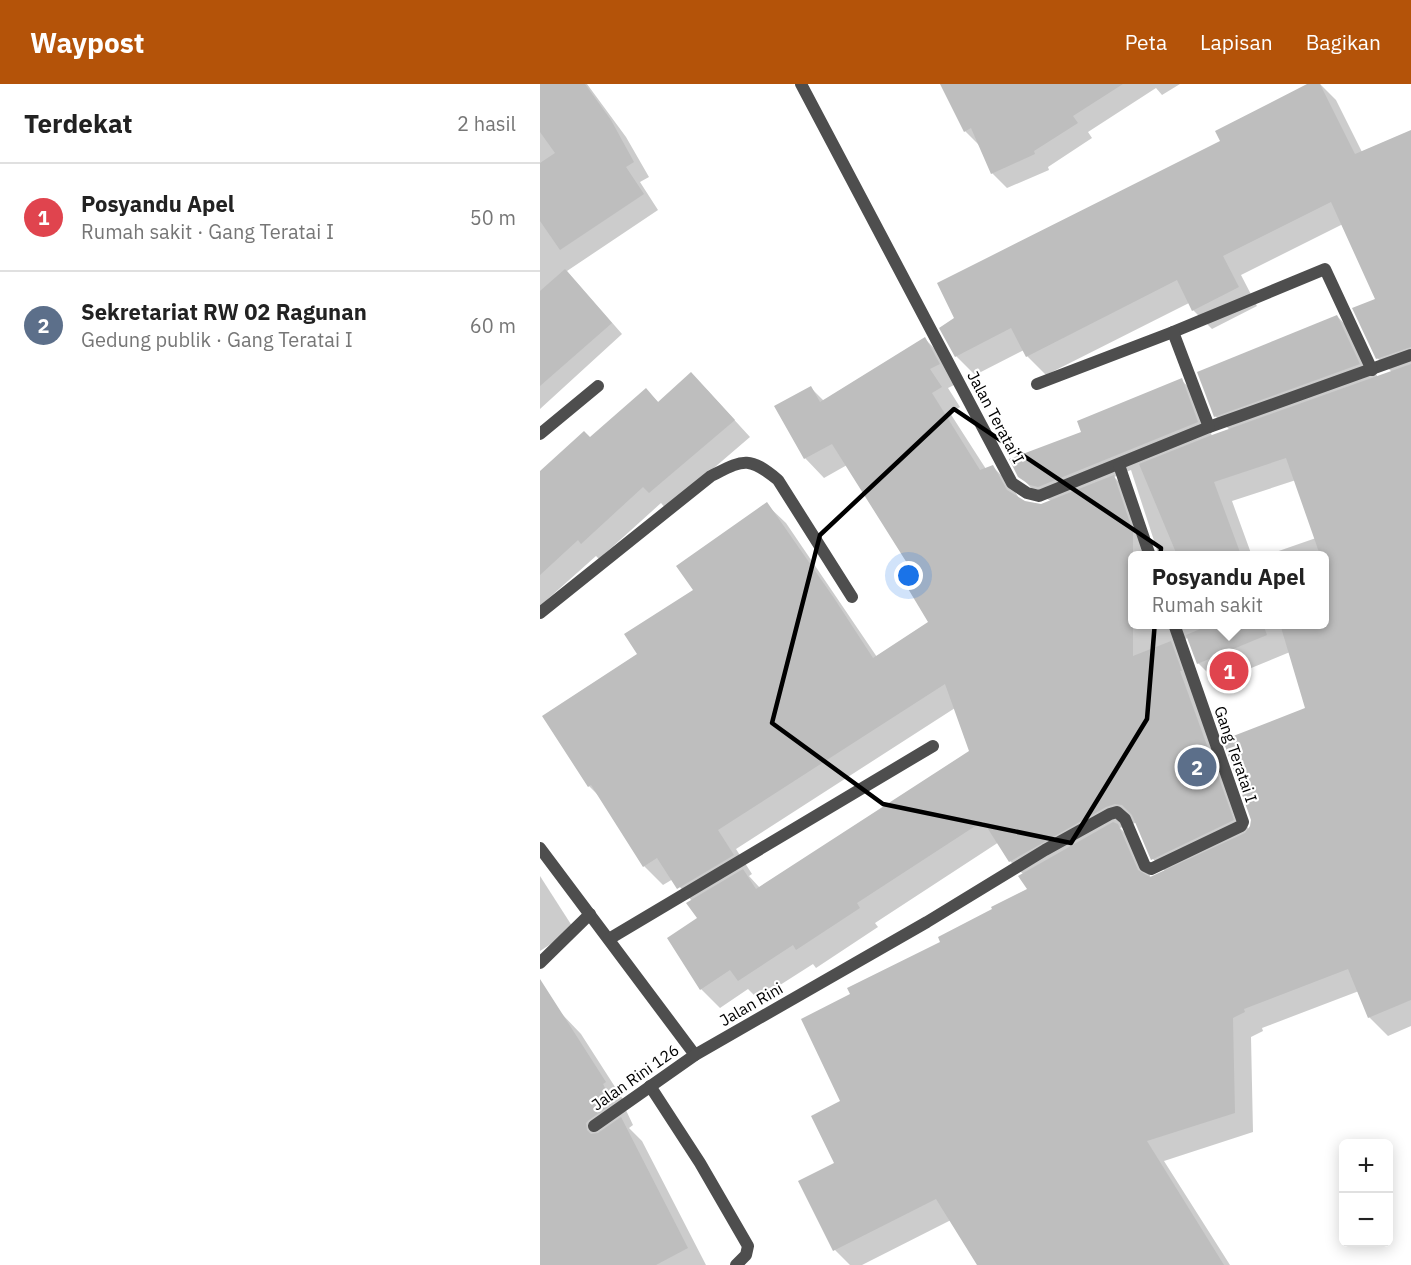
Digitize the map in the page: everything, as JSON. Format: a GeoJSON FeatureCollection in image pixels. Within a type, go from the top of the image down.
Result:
{"type":"FeatureCollection","features":[{"type":"Feature","properties":{"kind":"street","name":"Jalan Teratai I"},"geometry":{"type":"LineString","coordinates":[[801,84],[1012,483],[1028,493],[1039,496],[1209,427],[1411,355]]}},
{"type":"Feature","properties":{"kind":"street"},"geometry":{"type":"LineString","coordinates":[[1037,384],[1173,332],[1325,269],[1372,370]]}},
{"type":"Feature","properties":{"kind":"street"},"geometry":{"type":"LineString","coordinates":[[1173,332],[1209,427]]}},
{"type":"Feature","properties":{"kind":"street"},"geometry":{"type":"LineString","coordinates":[[540,434],[598,386]]}},
{"type":"Feature","properties":{"kind":"street"},"geometry":{"type":"LineString","coordinates":[[540,614],[711,476],[738,462],[750,462],[763,467],[778,480],[852,597]]}},
{"type":"Feature","properties":{"kind":"street"},"geometry":{"type":"LineString","coordinates":[[1119,465],[1149,551]]}},
{"type":"Feature","properties":{"kind":"street","name":"Gang Teratai I"},"geometry":{"type":"LineString","coordinates":[[1044,850],[1117,812],[1125,819],[1145,866],[1151,870],[1241,826],[1243,822],[1176,629]]}},
{"type":"Feature","properties":{"kind":"street"},"geometry":{"type":"LineString","coordinates":[[609,939],[933,746]]}},
{"type":"Feature","properties":{"kind":"street"},"geometry":{"type":"LineString","coordinates":[[540,848],[695,1054]]}},
{"type":"Feature","properties":{"kind":"street","name":"Jalan Rini"},"geometry":{"type":"LineString","coordinates":[[695,1054],[927,922],[1044,850]]}},
{"type":"Feature","properties":{"kind":"street"},"geometry":{"type":"LineString","coordinates":[[540,963],[590,914]]}},
{"type":"Feature","properties":{"kind":"street","name":"Jalan Rini 126"},"geometry":{"type":"LineString","coordinates":[[594,1126],[695,1054]]}},
{"type":"Feature","properties":{"kind":"street"},"geometry":{"type":"LineString","coordinates":[[650,1086],[700,1163],[748,1246],[746,1255],[736,1265]]}},
{"type":"Feature","properties":{"kind":"highlighted area"},"geometry":{"type":"Polygon","coordinates":[[[954,409],[1161,548],[1147,719],[1071,843],[883,804],[772,723],[820,535],[954,409]]]}},
{"type":"Feature","properties":{"kind":"building"},"geometry":{"type":"Polygon","coordinates":[[[540,84],[585,84],[611,120],[634,162],[626,167],[644,194],[560,250],[540,221],[540,163],[555,153],[540,132],[540,84]]]}},
{"type":"Feature","properties":{"kind":"building"},"geometry":{"type":"Polygon","coordinates":[[[940,84],[1123,84],[1073,116],[1078,123],[1034,151],[1035,154],[991,174],[971,128],[964,132],[940,84]]]}},
{"type":"Feature","properties":{"kind":"building"},"geometry":{"type":"Polygon","coordinates":[[[1307,84],[1320,84],[1355,154],[1411,130],[1411,347],[1376,359],[1352,308],[1375,299],[1331,202],[1223,256],[1239,287],[1192,311],[1177,280],[1026,357],[1011,328],[955,357],[939,328],[954,318],[937,283],[1220,141],[1215,131],[1307,84]]]}},
{"type":"Feature","properties":{"kind":"building"},"geometry":{"type":"Polygon","coordinates":[[[565,269],[612,323],[540,386],[540,291],[565,269]]]}},
{"type":"Feature","properties":{"kind":"building"},"geometry":{"type":"Polygon","coordinates":[[[1337,315],[1360,364],[1214,417],[1197,372],[1337,315]]]}},
{"type":"Feature","properties":{"kind":"building"},"geometry":{"type":"Polygon","coordinates":[[[925,337],[940,364],[930,369],[942,387],[932,393],[980,470],[993,465],[1007,490],[1025,501],[1041,504],[1114,475],[1133,532],[1133,551],[1128,551],[1128,629],[1133,629],[1133,656],[1171,641],[1234,820],[1151,860],[1132,815],[1122,805],[1115,804],[1009,862],[983,821],[857,903],[860,908],[796,950],[793,945],[738,981],[730,970],[700,990],[667,938],[697,918],[686,903],[743,869],[756,889],[969,751],[945,684],[718,830],[734,855],[677,889],[657,858],[643,867],[591,785],[588,787],[542,716],[637,654],[624,634],[693,590],[676,566],[767,502],[873,658],[928,622],[901,577],[912,571],[832,444],[804,459],[774,406],[811,386],[820,402],[925,337]]]}},
{"type":"Feature","properties":{"kind":"building"},"geometry":{"type":"Polygon","coordinates":[[[1411,364],[1411,1000],[1368,1018],[1348,969],[1244,1009],[1245,1012],[1233,1018],[1235,1113],[1147,1141],[1224,1265],[977,1265],[936,1199],[833,1251],[798,1181],[834,1163],[811,1116],[840,1101],[801,1019],[850,994],[847,988],[940,942],[938,937],[1027,889],[1018,876],[1113,822],[1118,824],[1138,870],[1150,877],[1245,833],[1251,820],[1223,740],[1305,708],[1281,629],[1329,629],[1329,551],[1319,551],[1286,458],[1214,482],[1240,551],[1175,551],[1139,464],[1212,435],[1411,364]]]}},
{"type":"Feature","properties":{"kind":"building"},"geometry":{"type":"Polygon","coordinates":[[[691,372],[735,420],[649,493],[643,487],[581,544],[578,540],[540,575],[540,471],[584,431],[590,437],[646,388],[658,402],[691,372]]]}},
{"type":"Feature","properties":{"kind":"building"},"geometry":{"type":"Polygon","coordinates":[[[1182,378],[1198,422],[1038,487],[1018,477],[1009,459],[1081,432],[1077,421],[1182,378]]]}},
{"type":"Feature","properties":{"kind":"building"},"geometry":{"type":"Polygon","coordinates":[[[1200,629],[1265,629],[1267,635],[1197,664],[1186,635],[1200,629]]]}},
{"type":"Feature","properties":{"kind":"building"},"geometry":{"type":"Polygon","coordinates":[[[540,979],[606,1082],[603,1084],[613,1103],[586,1123],[587,1130],[591,1134],[598,1133],[621,1117],[688,1248],[656,1265],[540,1265],[540,979]]]}},
{"type":"Feature","properties":{"kind":"place","name":"Posyandu Apel"},"geometry":{"type":"Point","coordinates":[1229,671]}},
{"type":"Feature","properties":{"kind":"place","name":"Sekretariat RW 02 Ragunan"},"geometry":{"type":"Point","coordinates":[1197,767]}}]}
